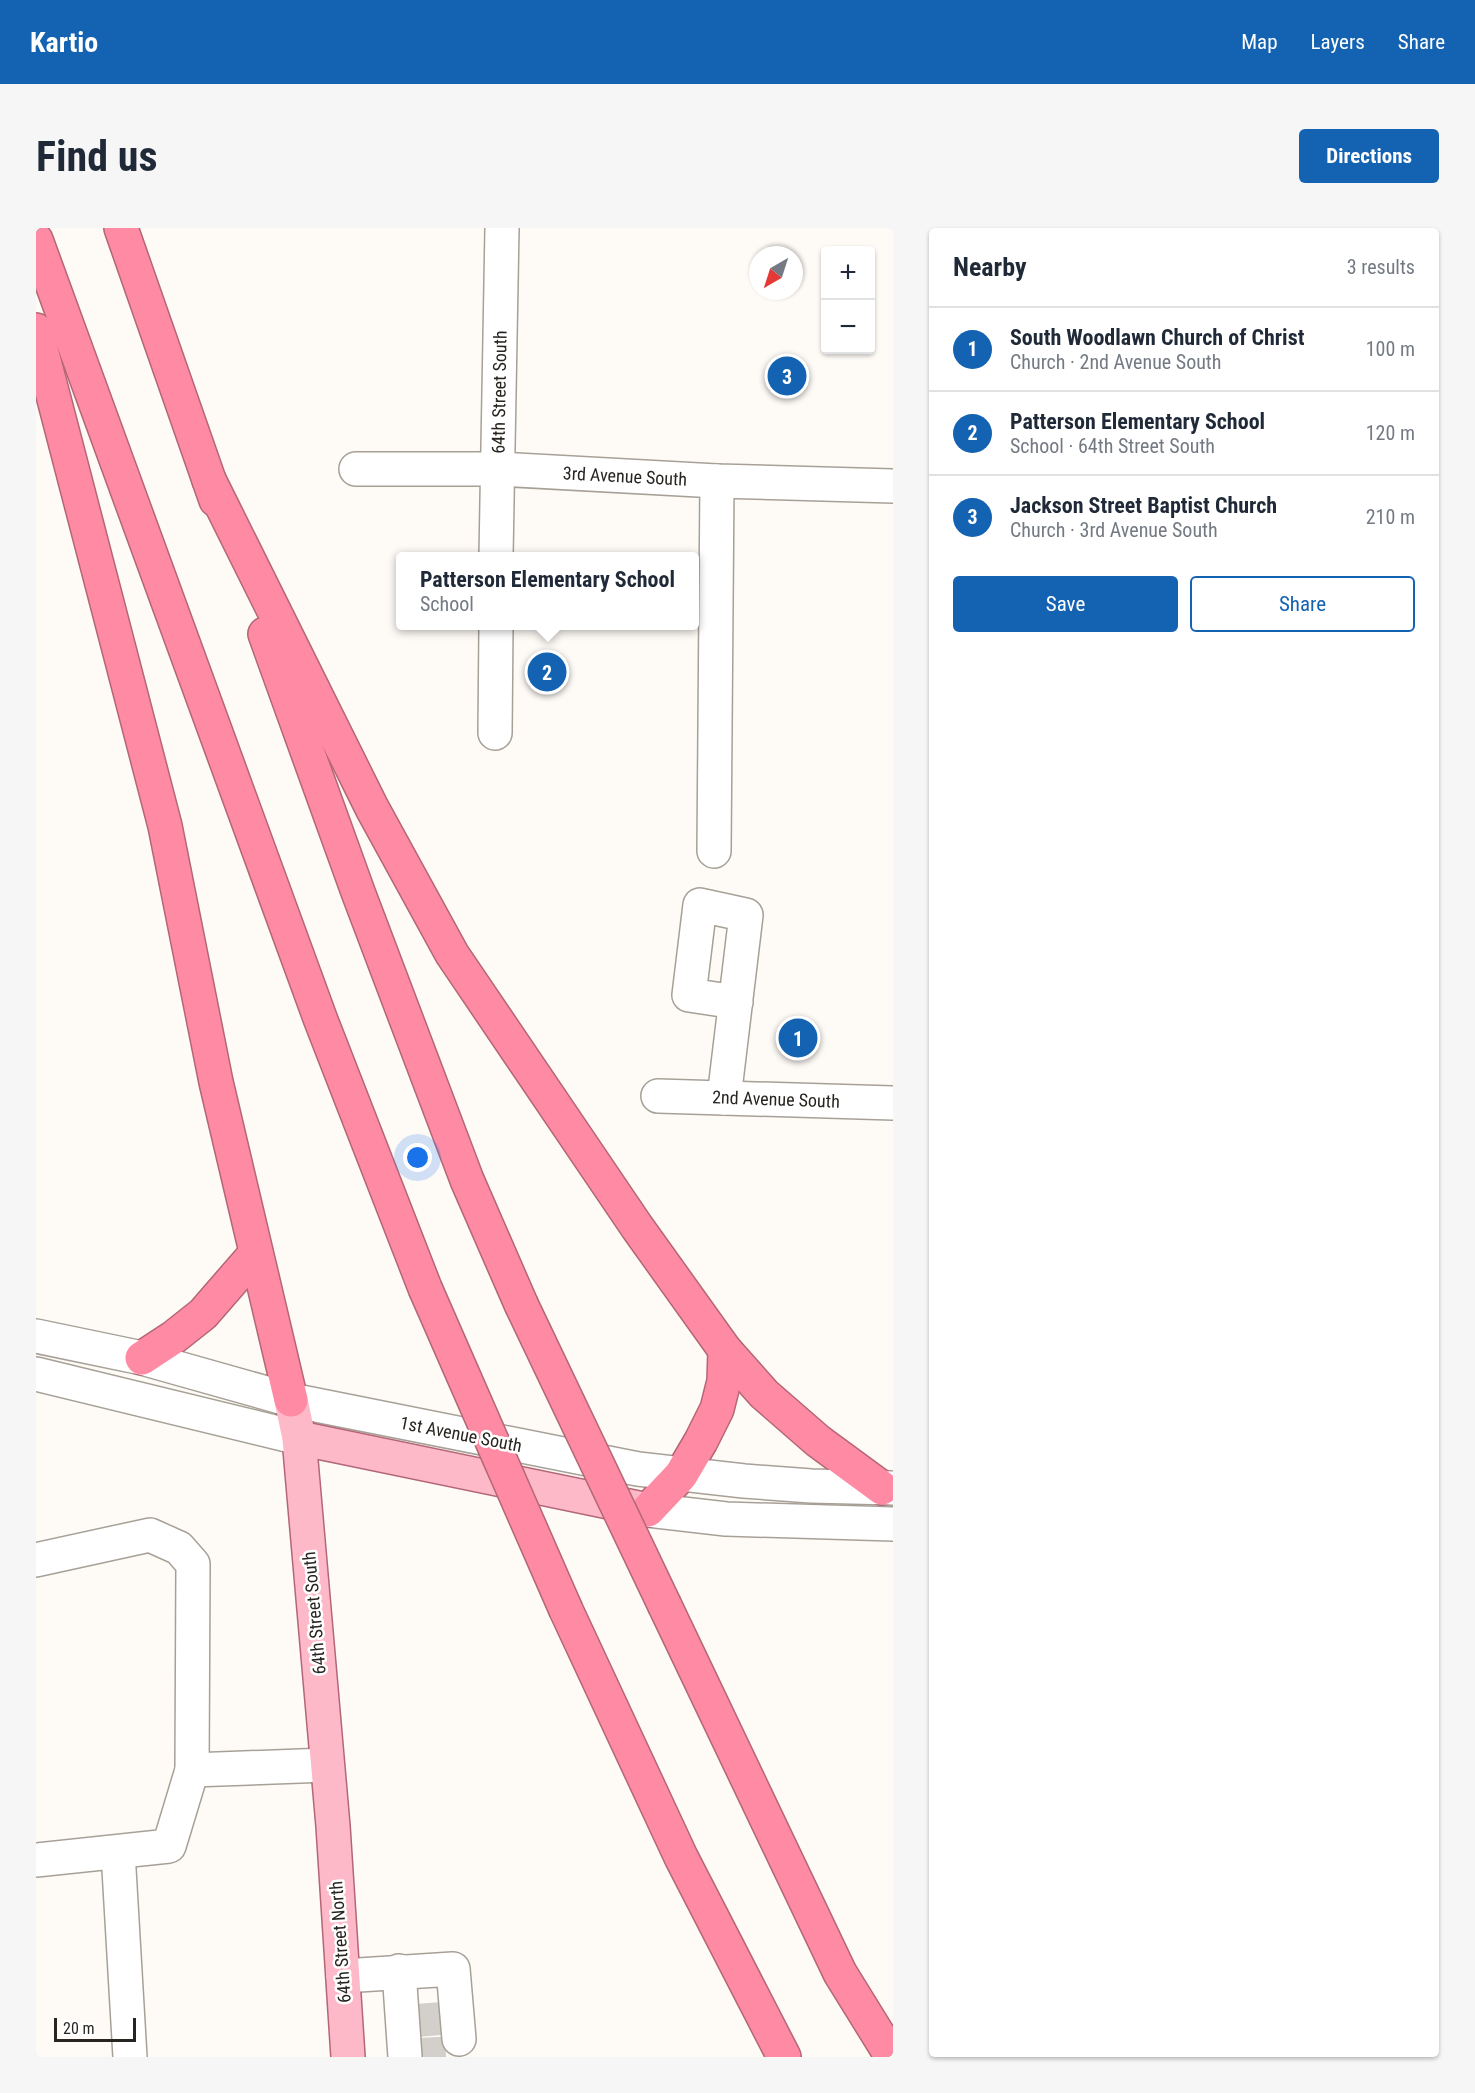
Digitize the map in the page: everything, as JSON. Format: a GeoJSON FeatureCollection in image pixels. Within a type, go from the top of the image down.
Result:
{"type":"FeatureCollection","features":[{"type":"Feature","properties":{"kind":"highway"},"geometry":{"type":"LineString","coordinates":[[121,228],[209,480],[358,892],[463,1169],[521,1304],[840,1973],[890,2054]]}},
{"type":"Feature","properties":{"kind":"highway"},"geometry":{"type":"LineString","coordinates":[[36,240],[320,1018],[425,1288],[566,1610],[681,1857],[784,2057]]}},
{"type":"Feature","properties":{"kind":"highway"},"geometry":{"type":"LineString","coordinates":[[36,330],[165,826],[216,1082],[291,1400]]}},
{"type":"Feature","properties":{"kind":"highway"},"geometry":{"type":"LineString","coordinates":[[209,480],[372,808],[452,954],[637,1227],[725,1350],[764,1394],[818,1441],[888,1488]]}},
{"type":"Feature","properties":{"kind":"highway"},"geometry":{"type":"LineString","coordinates":[[142,1358],[203,1314],[256,1253]]}},
{"type":"Feature","properties":{"kind":"highway"},"geometry":{"type":"LineString","coordinates":[[648,1510],[681,1475],[717,1409],[724,1381],[725,1350]]}},
{"type":"Feature","properties":{"kind":"main road","name":"64th Street South"},"geometry":{"type":"LineString","coordinates":[[291,1400],[299,1438],[333,1827]]}},
{"type":"Feature","properties":{"kind":"main road","name":"1st Avenue South"},"geometry":{"type":"LineString","coordinates":[[299,1438],[648,1510]]}},
{"type":"Feature","properties":{"kind":"main road","name":"64th Street North"},"geometry":{"type":"LineString","coordinates":[[333,1827],[348,2057]]}},
{"type":"Feature","properties":{"kind":"street","name":"64th Street South"},"geometry":{"type":"LineString","coordinates":[[496,552],[502,228]]}},
{"type":"Feature","properties":{"kind":"street","name":"3rd Avenue South"},"geometry":{"type":"LineString","coordinates":[[356,469],[497,469],[717,481],[893,486]]}},
{"type":"Feature","properties":{"kind":"street"},"geometry":{"type":"LineString","coordinates":[[714,851],[717,481]]}},
{"type":"Feature","properties":{"kind":"street"},"geometry":{"type":"LineString","coordinates":[[495,733],[496,630]]}},
{"type":"Feature","properties":{"kind":"street"},"geometry":{"type":"LineString","coordinates":[[724,1098],[736,1002]]}},
{"type":"Feature","properties":{"kind":"street","name":"2nd Avenue South"},"geometry":{"type":"LineString","coordinates":[[658,1096],[893,1103]]}},
{"type":"Feature","properties":{"kind":"street","name":"1st Avenue South"},"geometry":{"type":"LineString","coordinates":[[36,1336],[142,1358],[291,1400],[638,1469],[811,1486],[888,1488]]}},
{"type":"Feature","properties":{"kind":"street","name":"1st Avenue South"},"geometry":{"type":"LineString","coordinates":[[36,1374],[299,1438]]}},
{"type":"Feature","properties":{"kind":"street","name":"1st Avenue South"},"geometry":{"type":"LineString","coordinates":[[648,1510],[737,1520],[893,1524]]}},
{"type":"Feature","properties":{"kind":"street"},"geometry":{"type":"LineString","coordinates":[[36,1560],[150,1535],[179,1548],[194,1564],[192,1770],[169,1846],[36,1860]]}},
{"type":"Feature","properties":{"kind":"street"},"geometry":{"type":"LineString","coordinates":[[192,1770],[327,1765]]}},
{"type":"Feature","properties":{"kind":"street"},"geometry":{"type":"LineString","coordinates":[[118,1852],[130,2057]]}},
{"type":"Feature","properties":{"kind":"street"},"geometry":{"type":"LineString","coordinates":[[343,1976],[453,1969],[454,2025]]}},
{"type":"Feature","properties":{"kind":"street"},"geometry":{"type":"LineString","coordinates":[[399,1971],[407,2022],[401,2056]]}},
{"type":"Feature","properties":{"kind":"tunnel"},"geometry":{"type":"LineString","coordinates":[[412,2021],[447,2018]]}},
{"type":"Feature","properties":{"kind":"tunnel"},"geometry":{"type":"LineString","coordinates":[[413,2055],[459,2052]]}},
{"type":"Feature","properties":{"kind":"place","name":"Jackson Street Baptist Church"},"geometry":{"type":"Point","coordinates":[787,376]}},
{"type":"Feature","properties":{"kind":"place","name":"Patterson Elementary School"},"geometry":{"type":"Point","coordinates":[547,672]}},
{"type":"Feature","properties":{"kind":"place","name":"South Woodlawn Church of Christ"},"geometry":{"type":"Point","coordinates":[798,1038]}}]}
